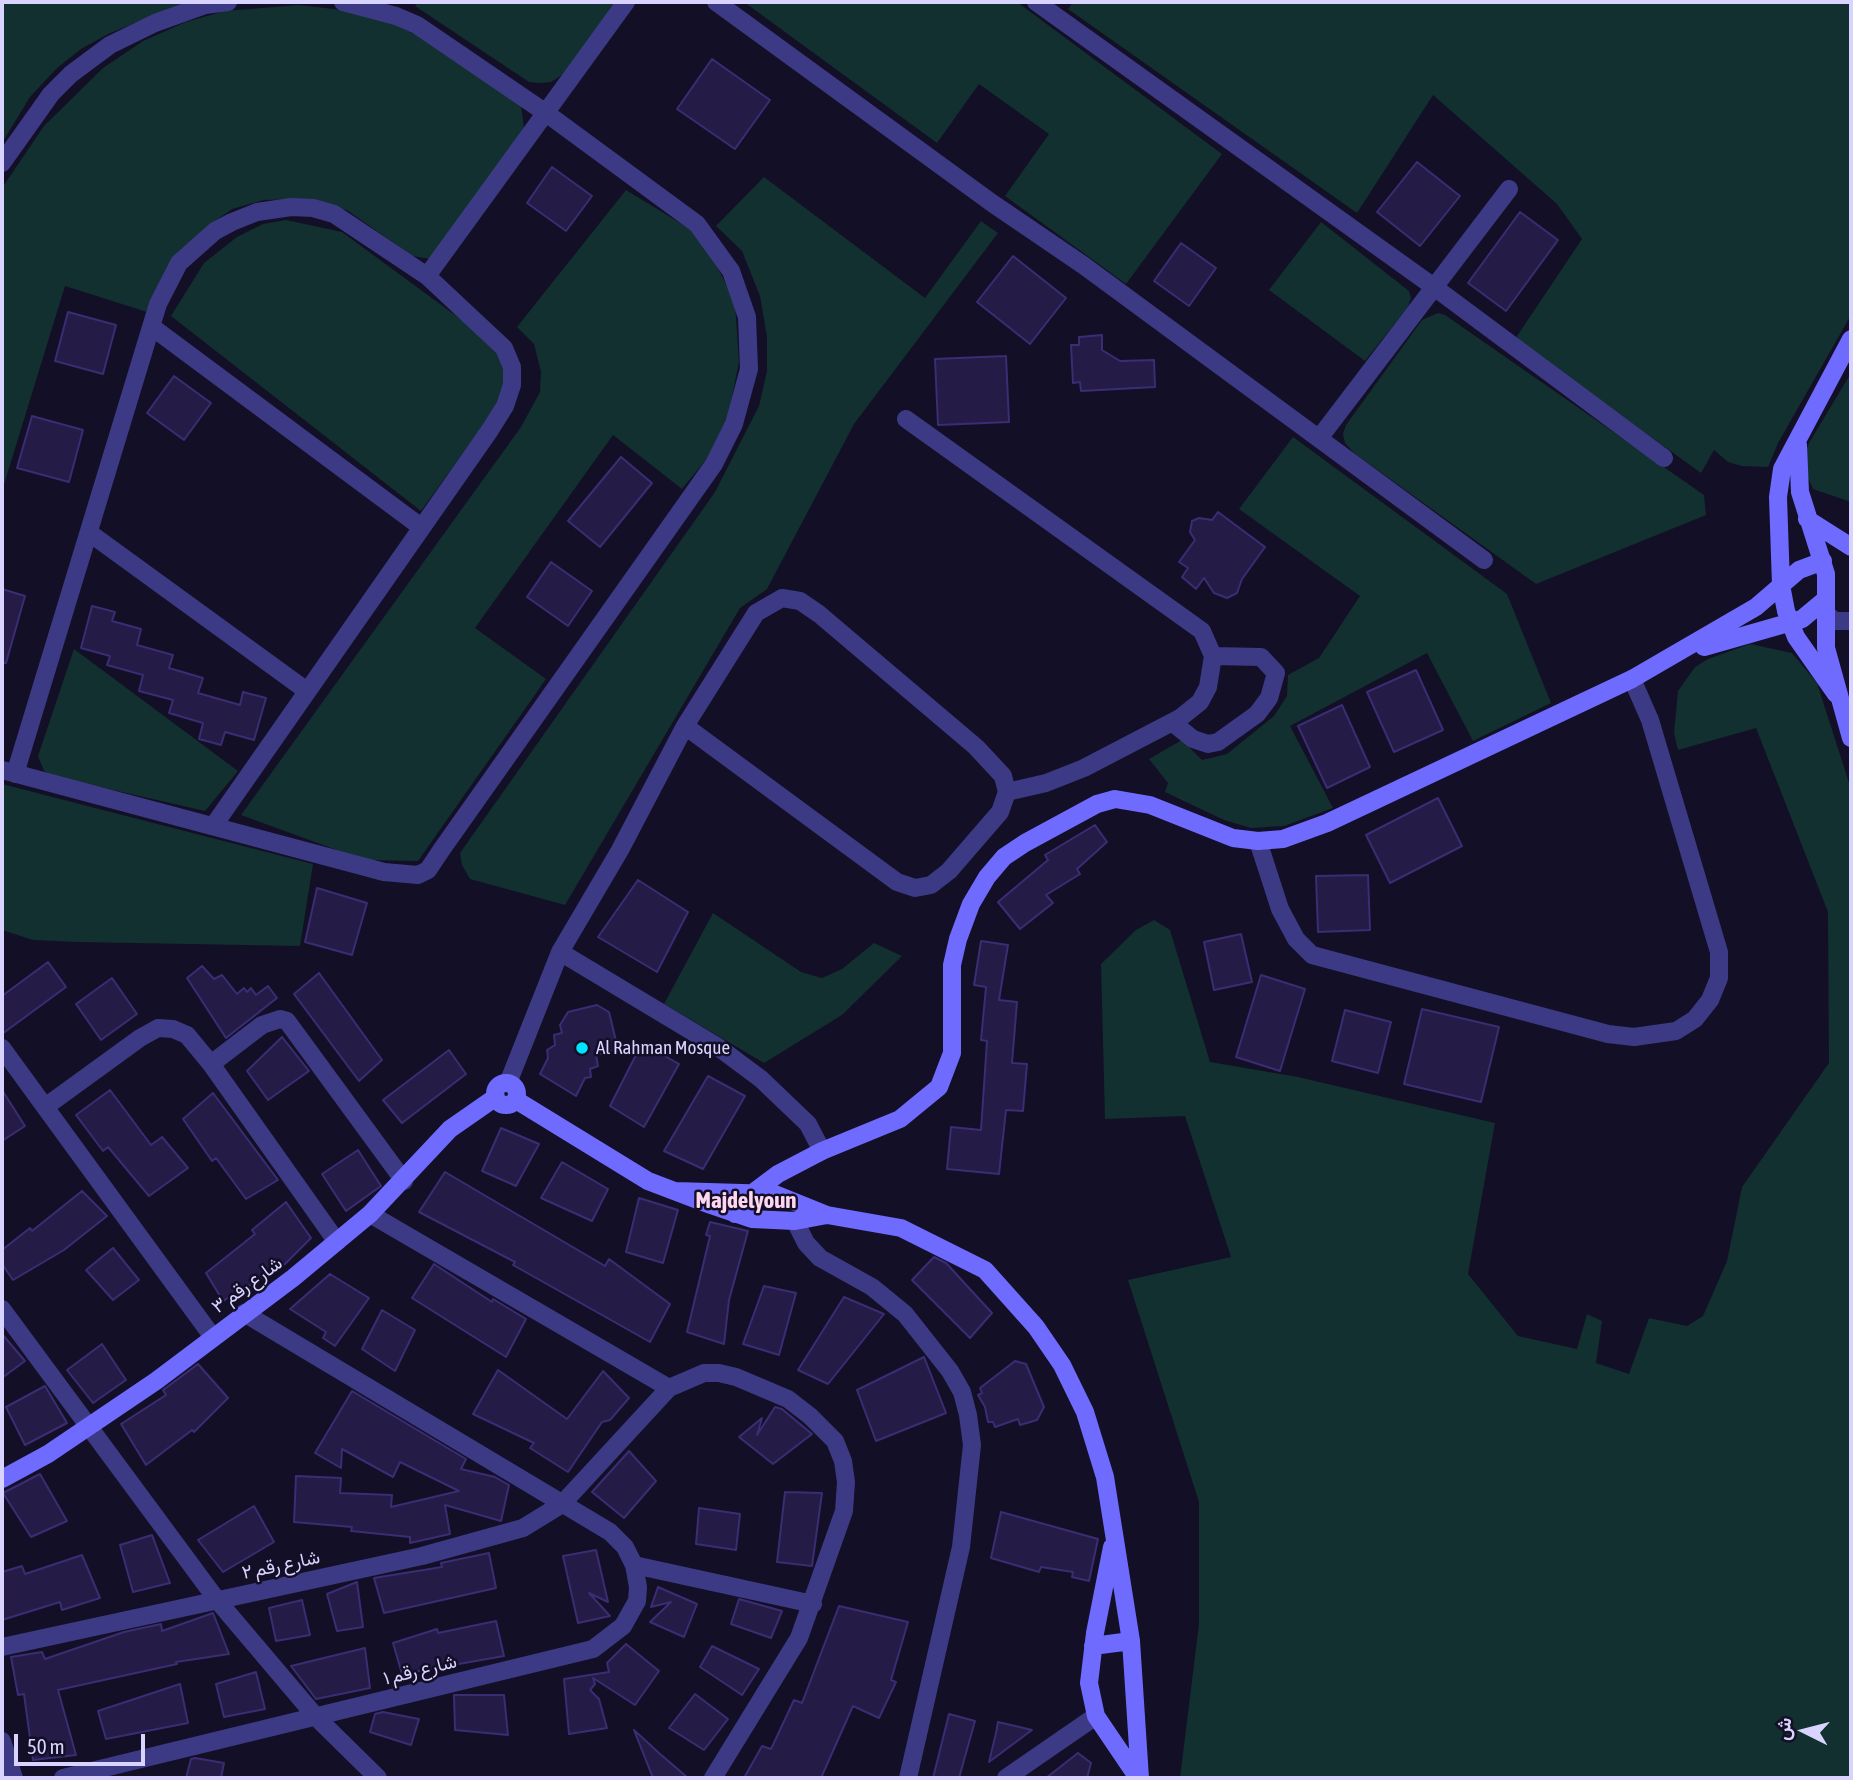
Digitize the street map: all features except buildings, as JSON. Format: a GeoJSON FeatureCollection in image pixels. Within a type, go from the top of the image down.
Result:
{"type":"FeatureCollection","features":[{"type":"Feature","properties":{"kind":"street"},"geometry":{"type":"LineString","coordinates":[[2,163],[51,94],[71,74],[110,45],[155,23],[205,5],[228,2]]}},
{"type":"Feature","properties":{"kind":"street"},"geometry":{"type":"LineString","coordinates":[[214,825],[490,430],[505,406],[512,385],[512,367],[504,348],[427,276],[334,214],[291,207],[257,212],[215,231],[179,263],[158,304],[91,534],[9,772],[384,872],[418,875],[428,870],[714,464],[734,424],[747,382],[747,317],[731,271],[697,224],[546,113],[417,25],[396,16],[343,2]]}},
{"type":"Feature","properties":{"kind":"street"},"geometry":{"type":"LineString","coordinates":[[427,276],[626,2]]}},
{"type":"Feature","properties":{"kind":"street"},"geometry":{"type":"LineString","coordinates":[[716,2],[1320,437],[1483,560]]}},
{"type":"Feature","properties":{"kind":"street"},"geometry":{"type":"LineString","coordinates":[[1036,2],[1434,287],[1664,458]]}},
{"type":"Feature","properties":{"kind":"street"},"geometry":{"type":"LineString","coordinates":[[1320,437],[1509,189]]}},
{"type":"Feature","properties":{"kind":"street"},"geometry":{"type":"LineString","coordinates":[[152,327],[421,527]]}},
{"type":"Feature","properties":{"kind":"street"},"geometry":{"type":"LineString","coordinates":[[1836,694],[1790,623],[1781,585],[1779,481],[1788,456],[1851,338]]}},
{"type":"Feature","properties":{"kind":"street"},"geometry":{"type":"LineString","coordinates":[[906,419],[1202,631],[1213,656],[1209,687],[1200,702],[1173,723],[1059,778],[1007,792]]}},
{"type":"Feature","properties":{"kind":"street"},"geometry":{"type":"LineString","coordinates":[[1798,441],[1797,473],[1807,519],[1823,561],[1826,648],[1836,694],[1851,738]]}},
{"type":"Feature","properties":{"kind":"street"},"geometry":{"type":"LineString","coordinates":[[1807,519],[1851,547]]}},
{"type":"Feature","properties":{"kind":"street"},"geometry":{"type":"LineString","coordinates":[[91,534],[307,691]]}},
{"type":"Feature","properties":{"kind":"street"},"geometry":{"type":"LineString","coordinates":[[735,1214],[754,1192],[778,1174],[822,1151],[900,1119],[939,1087],[949,1069],[952,1053],[952,965],[958,939],[971,904],[987,877],[1004,857],[1097,804],[1115,799],[1131,800],[1233,838],[1258,841],[1283,839],[1327,823],[1632,680],[1756,607],[1799,570],[1823,561]]}},
{"type":"Feature","properties":{"kind":"street"},"geometry":{"type":"LineString","coordinates":[[516,1100],[516,1089],[508,1083],[560,952],[620,850],[685,726],[756,612],[782,598],[800,601],[895,676],[997,766],[1007,783],[1007,792],[1000,812],[949,871],[931,885],[915,888],[897,882],[685,726]]}},
{"type":"Feature","properties":{"kind":"street"},"geometry":{"type":"LineString","coordinates":[[1683,652],[1790,623],[1826,606]]}},
{"type":"Feature","properties":{"kind":"street"},"geometry":{"type":"LineString","coordinates":[[1826,606],[1835,621],[1851,621]]}},
{"type":"Feature","properties":{"kind":"street"},"geometry":{"type":"LineString","coordinates":[[1173,723],[1193,739],[1208,744],[1218,742],[1257,713],[1269,698],[1276,673],[1261,657],[1213,656]]}},
{"type":"Feature","properties":{"kind":"street"},"geometry":{"type":"LineString","coordinates":[[1258,841],[1280,909],[1296,939],[1312,954],[1332,962],[1608,1034],[1634,1037],[1676,1031],[1695,1019],[1710,1000],[1719,978],[1719,952],[1650,720],[1632,680]]}},
{"type":"Feature","properties":{"kind":"street"},"geometry":{"type":"LineString","coordinates":[[560,952],[718,1047],[761,1079],[808,1124],[822,1151]]}},
{"type":"Feature","properties":{"kind":"street"},"geometry":{"type":"LineString","coordinates":[[211,1064],[262,1026],[280,1019],[287,1021],[404,1181]]}},
{"type":"Feature","properties":{"kind":"street"},"geometry":{"type":"LineString","coordinates":[[46,1107],[158,1028],[173,1029],[187,1035],[211,1064],[337,1242]]}},
{"type":"Feature","properties":{"kind":"street"},"geometry":{"type":"LineString","coordinates":[[2,1048],[212,1336]]}},
{"type":"Feature","properties":{"kind":"street","name":"شارع رقم ٣"},"geometry":{"type":"LineString","coordinates":[[2,1479],[90,1426],[156,1381],[337,1242],[404,1181],[450,1129],[496,1097],[498,1087],[508,1083]]}},
{"type":"Feature","properties":{"kind":"street"},"geometry":{"type":"LineString","coordinates":[[496,1097],[507,1106],[516,1100]]}},
{"type":"Feature","properties":{"kind":"street"},"geometry":{"type":"LineString","coordinates":[[516,1100],[648,1181],[735,1214],[752,1219],[795,1221],[827,1215]]}},
{"type":"Feature","properties":{"kind":"street"},"geometry":{"type":"LineString","coordinates":[[675,1191],[754,1192],[794,1199],[827,1215],[901,1228],[985,1270],[1036,1327],[1062,1365],[1085,1412],[1105,1477],[1132,1641],[1139,1778]]}},
{"type":"Feature","properties":{"kind":"street"},"geometry":{"type":"LineString","coordinates":[[370,1214],[670,1388],[704,1373],[736,1377],[788,1399],[835,1441],[843,1461],[846,1482],[844,1511],[813,1604],[799,1639],[713,1778]]}},
{"type":"Feature","properties":{"kind":"street"},"geometry":{"type":"LineString","coordinates":[[795,1221],[806,1243],[820,1258],[872,1287],[905,1314],[950,1371],[962,1392],[968,1415],[972,1445],[961,1547],[908,1778]]}},
{"type":"Feature","properties":{"kind":"street"},"geometry":{"type":"LineString","coordinates":[[2,1309],[217,1600],[317,1718],[376,1777]]}},
{"type":"Feature","properties":{"kind":"street"},"geometry":{"type":"LineString","coordinates":[[244,1314],[610,1532],[625,1547],[634,1565],[813,1604]]}},
{"type":"Feature","properties":{"kind":"street","name":"شارع رقم ٢"},"geometry":{"type":"LineString","coordinates":[[2,1647],[472,1544],[523,1528],[562,1504],[670,1388]]}},
{"type":"Feature","properties":{"kind":"street"},"geometry":{"type":"LineString","coordinates":[[1114,1537],[1093,1646],[1089,1683],[1096,1716],[1139,1778]]}},
{"type":"Feature","properties":{"kind":"street","name":"شارع رقم ١"},"geometry":{"type":"LineString","coordinates":[[63,1778],[593,1649],[608,1639],[631,1614],[638,1587],[634,1565]]}},
{"type":"Feature","properties":{"kind":"street"},"geometry":{"type":"LineString","coordinates":[[1093,1646],[1132,1641]]}},
{"type":"Feature","properties":{"kind":"street"},"geometry":{"type":"LineString","coordinates":[[1006,1778],[1096,1716]]}},
{"type":"Feature","properties":{"kind":"street"},"geometry":{"type":"LineString","coordinates":[[2,1741],[14,1778]]}},
{"type":"Feature","properties":{"kind":"green space"},"geometry":{"type":"Polygon","coordinates":[[[2,2],[186,2],[108,34],[81,49],[56,69],[30,97],[2,143],[2,2]]]}},
{"type":"Feature","properties":{"kind":"green space"},"geometry":{"type":"Polygon","coordinates":[[[418,2],[620,2],[562,75],[551,82],[540,83],[529,82],[415,6],[418,2]]]}},
{"type":"Feature","properties":{"kind":"green space"},"geometry":{"type":"Polygon","coordinates":[[[744,2],[1017,2],[1222,154],[1126,284],[1005,196],[1049,134],[979,84],[937,143],[744,2]]]}},
{"type":"Feature","properties":{"kind":"green space"},"geometry":{"type":"Polygon","coordinates":[[[1073,2],[1851,2],[1851,315],[1778,443],[1768,467],[1742,466],[1728,462],[1714,450],[1701,473],[1515,339],[1582,239],[1557,204],[1433,95],[1357,213],[1068,9],[1073,2]]]}},
{"type":"Feature","properties":{"kind":"green space"},"geometry":{"type":"Polygon","coordinates":[[[299,5],[342,10],[393,24],[434,43],[521,105],[524,128],[431,259],[412,256],[347,210],[299,199],[264,200],[232,209],[207,227],[147,312],[65,286],[2,491],[2,188],[44,126],[103,68],[143,41],[186,22],[225,11],[299,5]]]}},
{"type":"Feature","properties":{"kind":"green space"},"geometry":{"type":"Polygon","coordinates":[[[764,177],[925,298],[981,221],[998,233],[854,424],[767,589],[740,608],[565,905],[470,879],[462,865],[460,853],[715,492],[759,406],[767,371],[767,337],[760,296],[742,251],[716,226],[764,177]]]}},
{"type":"Feature","properties":{"kind":"green space"},"geometry":{"type":"Polygon","coordinates":[[[626,190],[690,229],[714,260],[735,303],[739,362],[728,417],[713,451],[682,489],[613,435],[475,628],[546,679],[418,861],[364,860],[241,815],[521,427],[540,392],[541,372],[534,344],[517,327],[626,190]]]}},
{"type":"Feature","properties":{"kind":"green space"},"geometry":{"type":"Polygon","coordinates":[[[286,220],[342,232],[489,340],[506,366],[503,398],[421,511],[171,316],[204,263],[237,237],[263,224],[286,220]]]}},
{"type":"Feature","properties":{"kind":"green space"},"geometry":{"type":"Polygon","coordinates":[[[1321,222],[1409,291],[1411,298],[1408,307],[1365,361],[1269,290],[1321,222]]]}},
{"type":"Feature","properties":{"kind":"green space"},"geometry":{"type":"Polygon","coordinates":[[[1438,313],[1445,315],[1704,495],[1706,515],[1536,584],[1354,453],[1345,443],[1343,434],[1346,425],[1422,320],[1438,313]]]}},
{"type":"Feature","properties":{"kind":"green space"},"geometry":{"type":"Polygon","coordinates":[[[1851,373],[1851,502],[1813,489],[1802,464],[1809,443],[1851,373]]]}},
{"type":"Feature","properties":{"kind":"green space"},"geometry":{"type":"Polygon","coordinates":[[[1293,437],[1507,594],[1551,703],[1473,741],[1427,653],[1290,726],[1333,808],[1284,826],[1251,828],[1224,820],[1165,792],[1168,783],[1149,759],[1182,740],[1202,760],[1227,754],[1274,716],[1287,696],[1288,675],[1319,658],[1360,596],[1239,509],[1293,437]]]}},
{"type":"Feature","properties":{"kind":"green space"},"geometry":{"type":"Polygon","coordinates":[[[1750,644],[1792,653],[1817,683],[1851,789],[1851,1778],[1180,1778],[1199,1624],[1199,1502],[1128,1280],[1231,1257],[1185,1116],[1105,1119],[1101,964],[1136,930],[1154,920],[1170,930],[1210,1062],[1298,1077],[1495,1123],[1468,1274],[1518,1336],[1577,1349],[1587,1314],[1602,1321],[1596,1363],[1629,1374],[1649,1318],[1687,1326],[1703,1316],[1727,1261],[1742,1187],[1829,1063],[1828,912],[1756,728],[1678,750],[1674,733],[1678,691],[1695,667],[1708,659],[1750,644]]]}},
{"type":"Feature","properties":{"kind":"green space"},"geometry":{"type":"Polygon","coordinates":[[[74,649],[238,771],[205,811],[52,776],[44,771],[38,756],[74,649]]]}},
{"type":"Feature","properties":{"kind":"green space"},"geometry":{"type":"Polygon","coordinates":[[[2,784],[313,864],[300,946],[33,940],[2,930],[2,784]]]}},
{"type":"Feature","properties":{"kind":"green space"},"geometry":{"type":"Polygon","coordinates":[[[713,913],[801,972],[822,978],[842,969],[874,943],[902,956],[842,1015],[764,1063],[664,1004],[713,913]]]}},
{"type":"Feature","properties":{"kind":"place","name":"Al Rahman Mosque"},"geometry":{"type":"Point","coordinates":[582,1048]}},
{"type":"Feature","properties":{"kind":"district","name":"Majdelyoun"},"geometry":{"type":"Point","coordinates":[746,1201]}}]}
